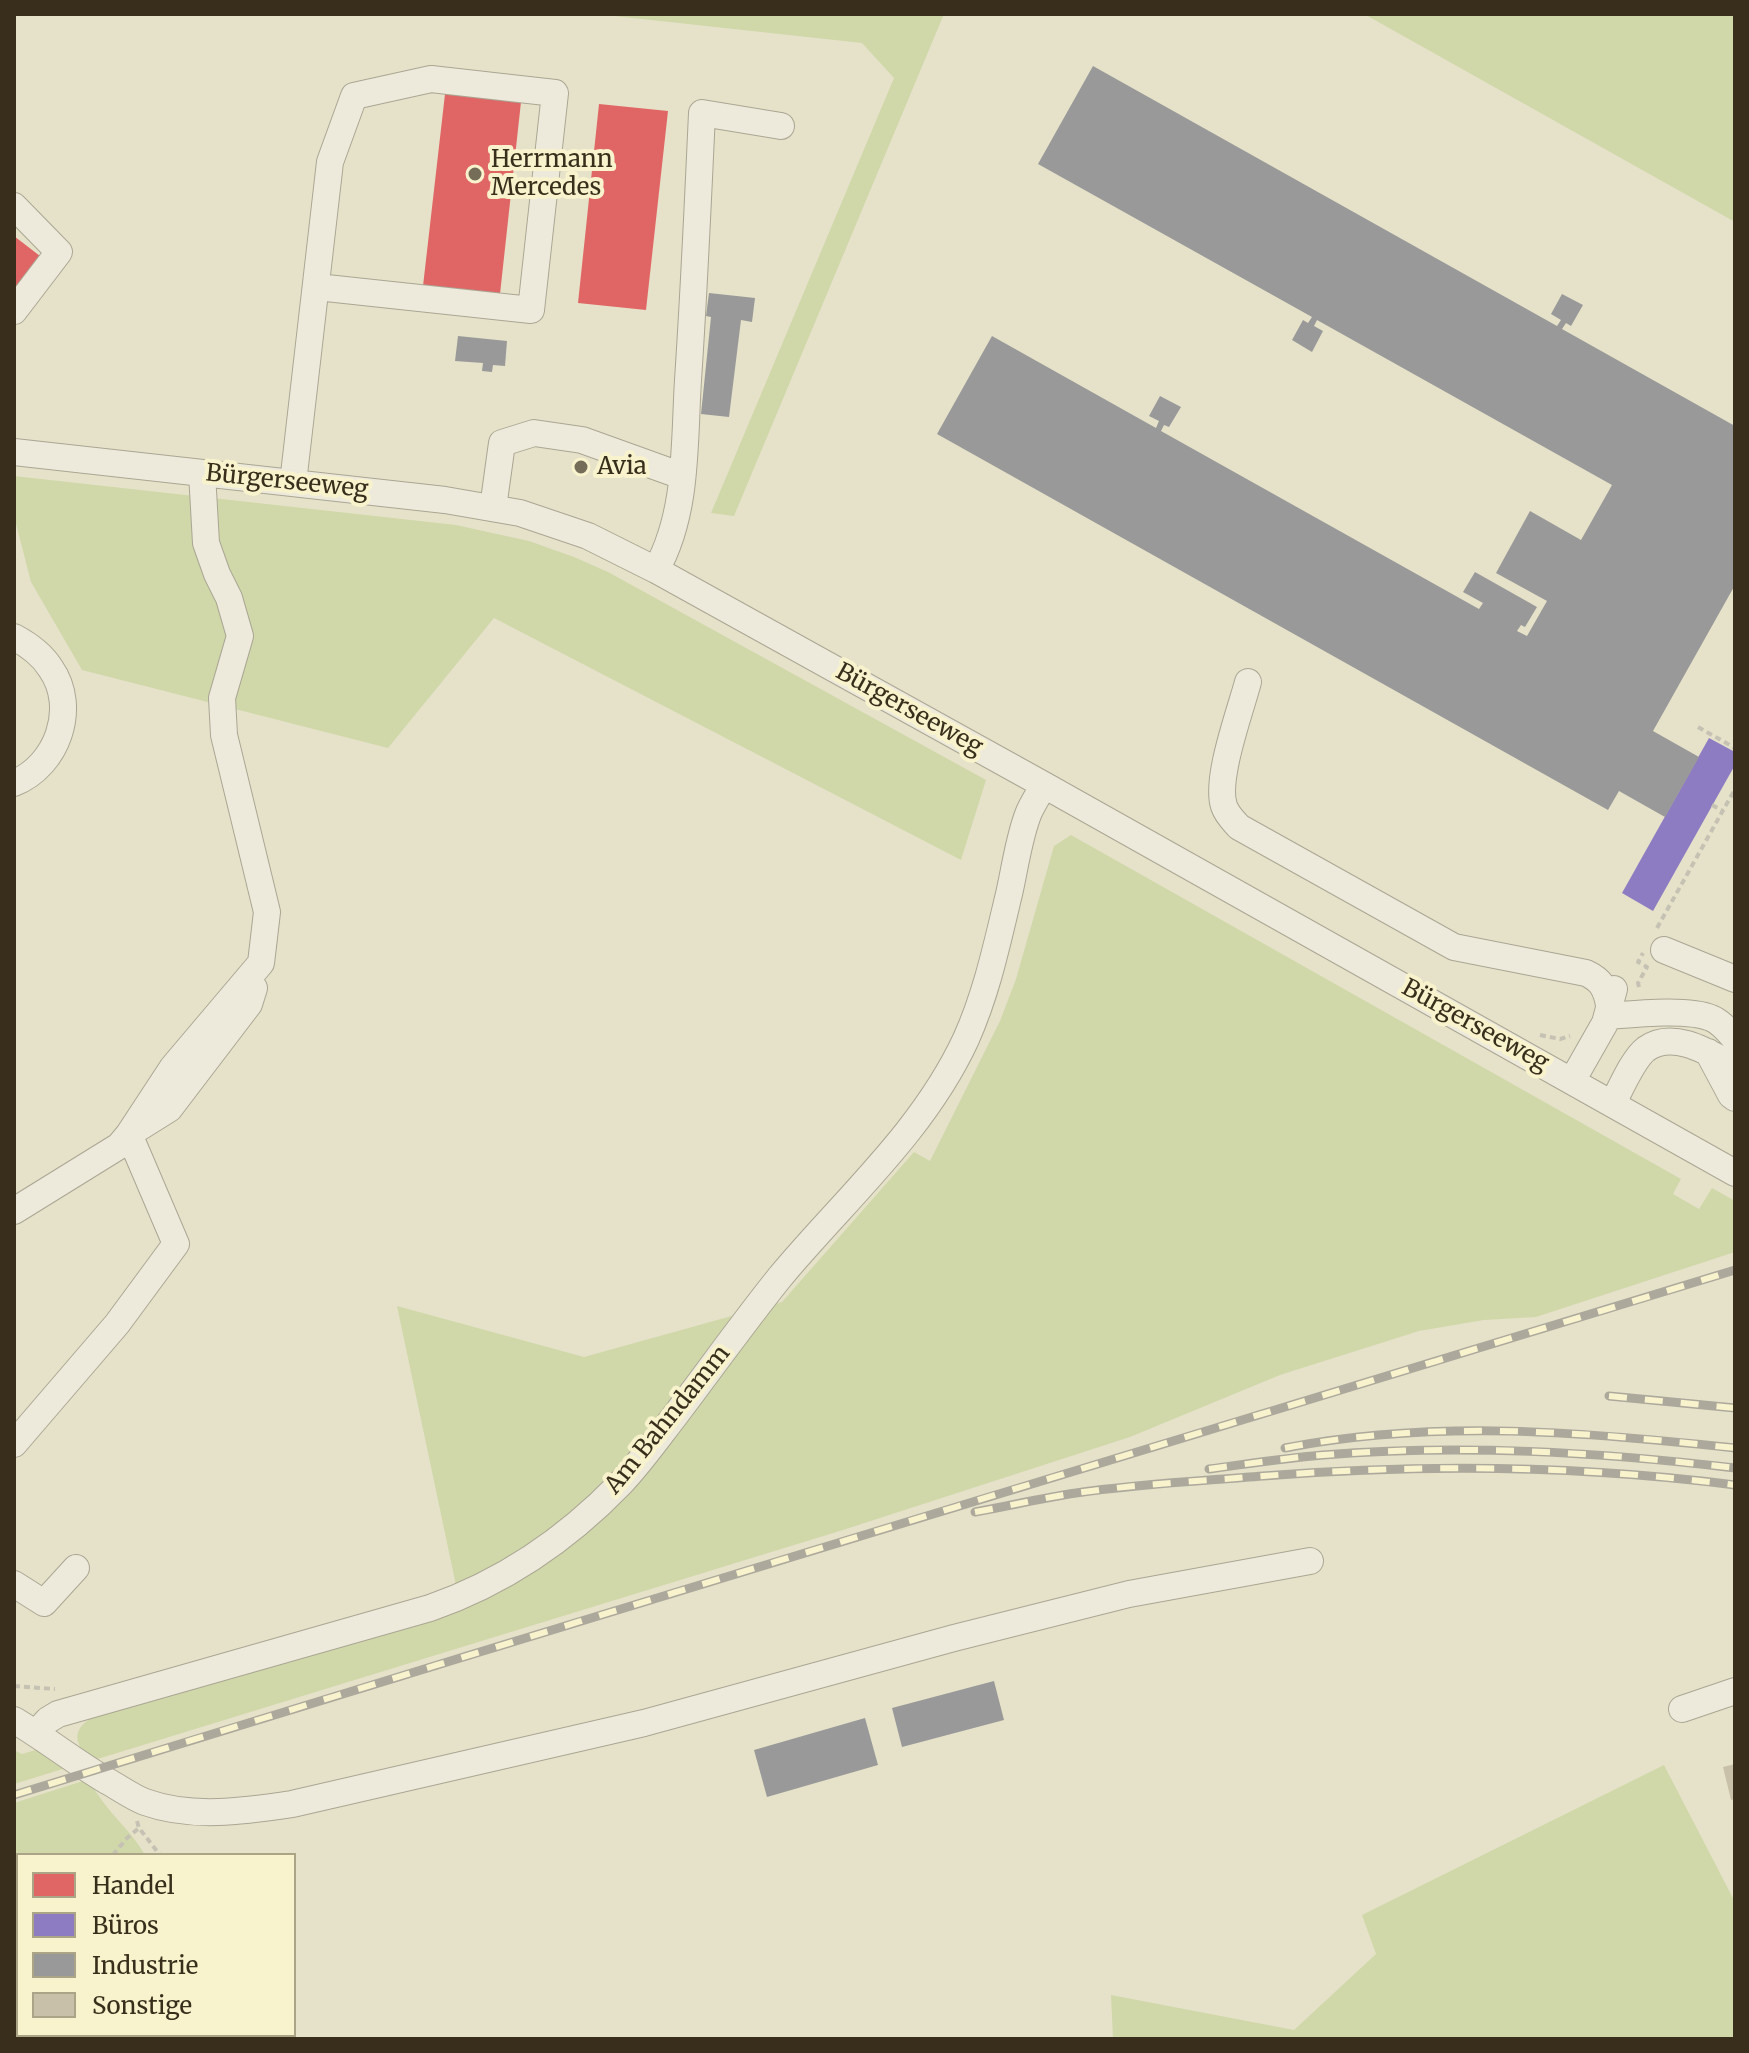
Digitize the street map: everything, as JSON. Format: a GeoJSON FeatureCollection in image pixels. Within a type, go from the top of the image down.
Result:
{"type":"FeatureCollection","features":[{"type":"Feature","properties":{"kind":"street"},"geometry":{"type":"LineString","coordinates":[[293,483],[330,162],[354,96],[431,79],[555,93],[531,310],[317,287]]}},
{"type":"Feature","properties":{"kind":"street"},"geometry":{"type":"LineString","coordinates":[[656,570],[669,543],[680,502],[702,113],[781,126]]}},
{"type":"Feature","properties":{"kind":"street"},"geometry":{"type":"LineString","coordinates":[[14,206],[59,252],[14,311]]}},
{"type":"Feature","properties":{"kind":"street"},"geometry":{"type":"LineString","coordinates":[[493,508],[502,443],[534,433],[582,440],[682,476]]}},
{"type":"Feature","properties":{"kind":"street","name":"Bürgerseeweg"},"geometry":{"type":"LineString","coordinates":[[14,452],[445,500],[550,522],[588,536],[656,570],[1044,785],[1735,1173]]}},
{"type":"Feature","properties":{"kind":"street"},"geometry":{"type":"LineString","coordinates":[[14,1211],[119,1146],[173,1067],[261,963],[267,912],[224,735],[222,698],[240,636],[229,598],[206,543],[202,473]]}},
{"type":"Feature","properties":{"kind":"street"},"geometry":{"type":"LineString","coordinates":[[14,637],[36,651],[53,671],[62,695],[63,721],[55,746],[39,767],[14,783]]}},
{"type":"Feature","properties":{"kind":"street"},"geometry":{"type":"LineString","coordinates":[[1248,682],[1221,790],[1228,815],[1239,827],[1454,947],[1462,962],[1474,970],[1583,989],[1596,995],[1608,1010],[1701,1015],[1718,1022],[1735,1039]]}},
{"type":"Feature","properties":{"kind":"street","name":"Am Bahndamm"},"geometry":{"type":"LineString","coordinates":[[25,1726],[458,1598],[510,1572],[566,1533],[596,1507],[646,1453],[780,1277],[926,1108],[965,1041],[985,991],[1026,822],[1044,785]]}},
{"type":"Feature","properties":{"kind":"street"},"geometry":{"type":"LineString","coordinates":[[1664,950],[1735,979]]}},
{"type":"Feature","properties":{"kind":"street"},"geometry":{"type":"LineString","coordinates":[[1572,1081],[1608,1010]]}},
{"type":"Feature","properties":{"kind":"street"},"geometry":{"type":"LineString","coordinates":[[1613,1103],[1638,1058],[1658,1043],[1685,1044],[1735,1067]]}},
{"type":"Feature","properties":{"kind":"street"},"geometry":{"type":"LineString","coordinates":[[1708,1052],[1735,1098]]}},
{"type":"Feature","properties":{"kind":"street"},"geometry":{"type":"LineString","coordinates":[[14,1444],[117,1324],[176,1244],[129,1134]]}},
{"type":"Feature","properties":{"kind":"street"},"geometry":{"type":"LineString","coordinates":[[25,1726],[132,1796],[163,1807],[236,1812],[292,1804],[644,1723],[954,1638],[1129,1594],[1310,1561]]}},
{"type":"Feature","properties":{"kind":"street"},"geometry":{"type":"LineString","coordinates":[[14,1584],[44,1603],[76,1568]]}},
{"type":"Feature","properties":{"kind":"street"},"geometry":{"type":"LineString","coordinates":[[1682,1709],[1735,1691]]}},
{"type":"Feature","properties":{"kind":"path"},"geometry":{"type":"LineString","coordinates":[[1698,727],[1735,748]]}},
{"type":"Feature","properties":{"kind":"path"},"geometry":{"type":"LineString","coordinates":[[1712,805],[1723,811]]}},
{"type":"Feature","properties":{"kind":"path"},"geometry":{"type":"LineString","coordinates":[[14,1686],[66,1688]]}},
{"type":"Feature","properties":{"kind":"path"},"geometry":{"type":"LineString","coordinates":[[115,1853],[139,1828]]}},
{"type":"Feature","properties":{"kind":"green space"},"geometry":{"type":"Polygon","coordinates":[[[596,14],[944,14],[734,516],[711,513],[894,78],[862,43],[596,14]]]}},
{"type":"Feature","properties":{"kind":"green space"},"geometry":{"type":"Polygon","coordinates":[[[1364,14],[1735,14],[1735,222],[1364,14]]]}},
{"type":"Feature","properties":{"kind":"green space"},"geometry":{"type":"Polygon","coordinates":[[[14,476],[456,525],[529,541],[574,557],[608,572],[986,780],[961,860],[494,618],[388,748],[82,670],[31,582],[14,516],[14,476]]]}},
{"type":"Feature","properties":{"kind":"green space"},"geometry":{"type":"Polygon","coordinates":[[[1071,835],[1681,1179],[1673,1194],[1699,1209],[1712,1188],[1735,1201],[1735,1252],[1536,1317],[1484,1320],[1419,1331],[1280,1375],[1130,1437],[843,1530],[91,1761],[80,1747],[78,1735],[83,1724],[97,1714],[433,1621],[461,1609],[397,1306],[584,1357],[782,1302],[914,1152],[930,1161],[1000,1021],[1016,979],[1054,846],[1071,835]]]}},
{"type":"Feature","properties":{"kind":"green space"},"geometry":{"type":"Polygon","coordinates":[[[39,1749],[66,1768],[14,1784],[14,1750],[22,1754],[39,1749]]]}},
{"type":"Feature","properties":{"kind":"green space"},"geometry":{"type":"Polygon","coordinates":[[[1664,1765],[1735,1902],[1735,2039],[1113,2039],[1111,1995],[1294,2030],[1376,1954],[1362,1915],[1664,1765]]]}},
{"type":"Feature","properties":{"kind":"green space"},"geometry":{"type":"Polygon","coordinates":[[[86,1780],[144,1853],[16,1853],[16,2037],[229,2039],[14,2039],[14,1803],[86,1780]]]}},
{"type":"Feature","properties":{"kind":"building: Handel","name":"Herrmann Mercedes"},"geometry":{"type":"Polygon","coordinates":[[[445,94],[521,102],[500,294],[423,286],[445,94]]]}},
{"type":"Feature","properties":{"kind":"building: Handel"},"geometry":{"type":"Polygon","coordinates":[[[599,104],[668,111],[646,310],[578,303],[599,104]]]}},
{"type":"Feature","properties":{"kind":"building: Handel"},"geometry":{"type":"Polygon","coordinates":[[[14,236],[40,256],[14,290],[14,236]]]}},
{"type":"Feature","properties":{"kind":"building: Büros"},"geometry":{"type":"Polygon","coordinates":[[[1709,738],[1735,752],[1735,765],[1653,911],[1622,893],[1709,738]]]}},
{"type":"Feature","properties":{"kind":"building: Industrie"},"geometry":{"type":"Polygon","coordinates":[[[1093,66],[1557,326],[1561,320],[1551,314],[1562,294],[1583,305],[1571,326],[1566,323],[1562,329],[1735,426],[1735,585],[1653,731],[1699,757],[1665,817],[1619,791],[1608,810],[937,434],[992,336],[1156,428],[1159,421],[1149,416],[1160,396],[1181,407],[1169,427],[1164,425],[1161,431],[1479,609],[1483,603],[1463,592],[1475,572],[1537,607],[1525,627],[1521,625],[1517,631],[1527,636],[1547,601],[1496,573],[1530,511],[1581,540],[1612,485],[1317,320],[1314,326],[1323,331],[1312,352],[1292,340],[1303,320],[1308,323],[1312,317],[1038,164],[1093,66]]]}},
{"type":"Feature","properties":{"kind":"building: Industrie"},"geometry":{"type":"Polygon","coordinates":[[[709,293],[755,298],[752,322],[741,320],[729,417],[701,414],[711,317],[706,316],[709,293]]]}},
{"type":"Feature","properties":{"kind":"building: Industrie"},"geometry":{"type":"Polygon","coordinates":[[[458,336],[507,341],[505,366],[493,365],[492,372],[482,371],[483,363],[455,361],[458,336]]]}},
{"type":"Feature","properties":{"kind":"building: Industrie"},"geometry":{"type":"Polygon","coordinates":[[[994,1681],[1004,1720],[902,1747],[892,1708],[994,1681]]]}},
{"type":"Feature","properties":{"kind":"building: Industrie"},"geometry":{"type":"Polygon","coordinates":[[[865,1718],[878,1765],[767,1797],[754,1750],[865,1718]]]}},
{"type":"Feature","properties":{"kind":"building: Sonstige"},"geometry":{"type":"Polygon","coordinates":[[[1735,1764],[1735,1799],[1731,1800],[1723,1767],[1735,1764]]]}},
{"type":"Feature","properties":{"kind":"railway"},"geometry":{"type":"LineString","coordinates":[[14,1795],[1735,1270]]}},
{"type":"Feature","properties":{"kind":"railway"},"geometry":{"type":"LineString","coordinates":[[1609,1396],[1735,1408]]}},
{"type":"Feature","properties":{"kind":"railway"},"geometry":{"type":"LineString","coordinates":[[1285,1448],[1341,1439],[1454,1431],[1566,1433],[1735,1448]]}},
{"type":"Feature","properties":{"kind":"railway"},"geometry":{"type":"LineString","coordinates":[[1209,1469],[1323,1455],[1426,1450],[1581,1454],[1735,1468]]}},
{"type":"Feature","properties":{"kind":"railway"},"geometry":{"type":"LineString","coordinates":[[975,1512],[1123,1487],[1322,1472],[1499,1468],[1617,1473],[1735,1485]]}},
{"type":"Feature","properties":{"kind":"place","name":"Herrmann Mercedes"},"geometry":{"type":"Point","coordinates":[475,174]}},
{"type":"Feature","properties":{"kind":"place","name":"Avia"},"geometry":{"type":"Point","coordinates":[581,467]}}]}
